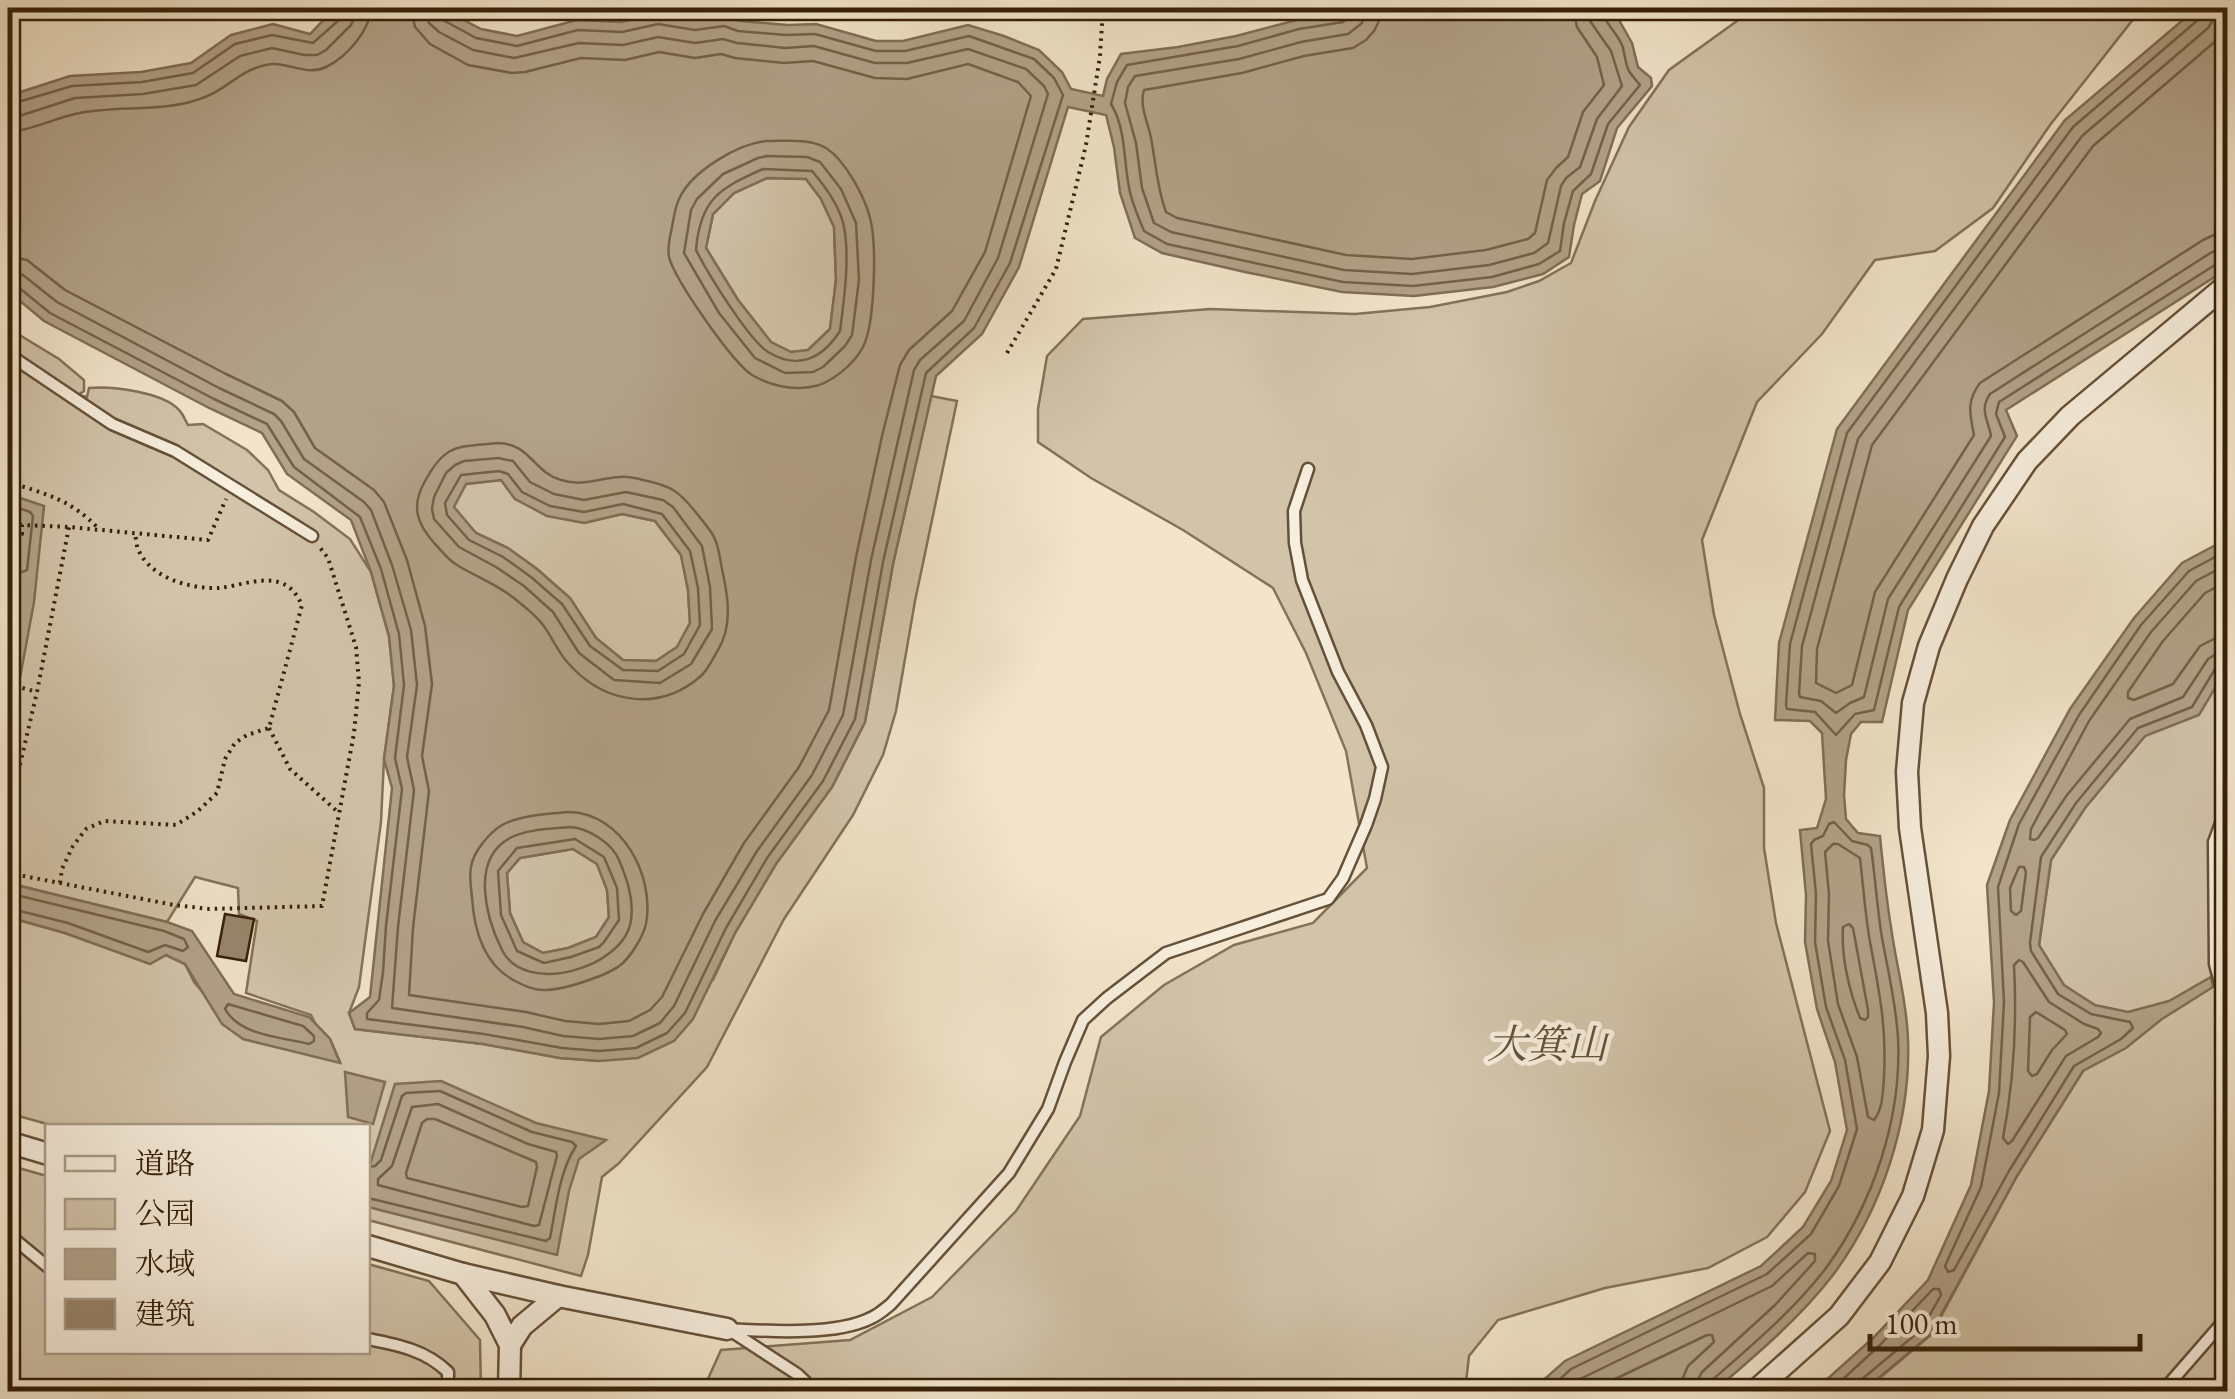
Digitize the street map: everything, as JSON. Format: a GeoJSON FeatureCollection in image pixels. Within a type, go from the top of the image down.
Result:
{"type":"FeatureCollection","features":[{"type":"Feature","properties":{"kind":"street"},"geometry":{"type":"LineString","coordinates":[[1754,1392],[1839,1316],[1880,1262],[1913,1196],[1933,1130],[1937,1014],[1910,828],[1907,772],[1913,703],[1928,646],[1956,579],[1984,526],[2027,461],[2070,416],[2228,284]]}},
{"type":"Feature","properties":{"kind":"street"},"geometry":{"type":"LineString","coordinates":[[8,1142],[45,1153]]}},
{"type":"Feature","properties":{"kind":"street"},"geometry":{"type":"LineString","coordinates":[[370,1247],[558,1296],[727,1329]]}},
{"type":"Feature","properties":{"kind":"street"},"geometry":{"type":"LineString","coordinates":[[463,1274],[495,1315],[510,1344],[509,1392]]}},
{"type":"Feature","properties":{"kind":"street"},"geometry":{"type":"LineString","coordinates":[[510,1344],[522,1326],[558,1296]]}},
{"type":"Feature","properties":{"kind":"lane"},"geometry":{"type":"LineString","coordinates":[[8,14],[34,8]]}},
{"type":"Feature","properties":{"kind":"lane"},"geometry":{"type":"LineString","coordinates":[[8,354],[112,424],[175,451],[312,536]]}},
{"type":"Feature","properties":{"kind":"lane"},"geometry":{"type":"LineString","coordinates":[[727,1329],[772,1331],[847,1326],[870,1319],[891,1304],[1009,1173],[1048,1109],[1083,1020],[1106,998],[1166,952],[1328,899],[1343,878],[1375,799],[1382,767],[1366,724],[1338,672],[1302,580],[1294,543],[1294,511],[1308,469]]}},
{"type":"Feature","properties":{"kind":"lane"},"geometry":{"type":"LineString","coordinates":[[2228,804],[2214,842],[2215,964],[2228,1012]]}},
{"type":"Feature","properties":{"kind":"lane"},"geometry":{"type":"LineString","coordinates":[[2214,873],[2228,872]]}},
{"type":"Feature","properties":{"kind":"lane"},"geometry":{"type":"LineString","coordinates":[[8,1234],[45,1265]]}},
{"type":"Feature","properties":{"kind":"lane"},"geometry":{"type":"LineString","coordinates":[[2162,1392],[2228,1312]]}},
{"type":"Feature","properties":{"kind":"lane"},"geometry":{"type":"LineString","coordinates":[[727,1329],[797,1374],[816,1392]]}},
{"type":"Feature","properties":{"kind":"lane"},"geometry":{"type":"LineString","coordinates":[[370,1338],[432,1358],[448,1372],[448,1392]]}},
{"type":"Feature","properties":{"kind":"path"},"geometry":{"type":"LineString","coordinates":[[1007,354],[1049,281],[1061,250],[1086,144],[1103,8]]}},
{"type":"Feature","properties":{"kind":"path"},"geometry":{"type":"LineString","coordinates":[[8,482],[61,499],[85,514],[100,530]]}},
{"type":"Feature","properties":{"kind":"path"},"geometry":{"type":"LineString","coordinates":[[8,542],[10,534],[22,534],[22,525],[208,540],[231,487]]}},
{"type":"Feature","properties":{"kind":"path"},"geometry":{"type":"LineString","coordinates":[[8,816],[38,692],[70,527]]}},
{"type":"Feature","properties":{"kind":"path"},"geometry":{"type":"LineString","coordinates":[[135,533],[138,549],[150,566],[166,578],[216,588],[279,582],[294,590],[302,605],[269,728],[290,769],[340,813]]}},
{"type":"Feature","properties":{"kind":"path"},"geometry":{"type":"LineString","coordinates":[[8,872],[209,909],[322,906],[360,682],[356,648],[328,558],[312,536]]}},
{"type":"Feature","properties":{"kind":"path"},"geometry":{"type":"LineString","coordinates":[[8,684],[38,692]]}},
{"type":"Feature","properties":{"kind":"path"},"geometry":{"type":"LineString","coordinates":[[60,883],[73,846],[86,829],[104,821],[176,824],[198,811],[216,793],[235,743],[269,728]]}},
{"type":"Feature","properties":{"kind":"green space","name":"大箕山"},"geometry":{"type":"Polygon","coordinates":[[[1755,8],[2142,8],[2050,125],[1993,208],[1935,251],[1875,260],[1822,334],[1757,402],[1702,540],[1714,615],[1764,788],[1764,848],[1776,923],[1830,1131],[1805,1192],[1767,1237],[1708,1268],[1605,1288],[1498,1320],[1469,1356],[1465,1391],[702,1392],[721,1350],[850,1340],[932,1297],[1016,1211],[1080,1116],[1101,1037],[1164,985],[1234,945],[1313,923],[1367,868],[1346,751],[1306,653],[1273,588],[1038,442],[1038,409],[1047,356],[1083,319],[1210,309],[1355,314],[1430,307],[1507,292],[1539,281],[1571,263],[1629,127],[1669,70],[1755,8]]]}},
{"type":"Feature","properties":{"kind":"green space"},"geometry":{"type":"Polygon","coordinates":[[[767,178],[806,179],[834,227],[836,280],[830,329],[808,350],[791,352],[771,342],[738,300],[706,248],[713,214],[734,193],[767,178]]]}},
{"type":"Feature","properties":{"kind":"green space"},"geometry":{"type":"Polygon","coordinates":[[[8,328],[59,359],[84,380],[84,391],[78,395],[87,397],[89,388],[99,388],[150,395],[171,404],[188,425],[203,424],[247,450],[268,470],[279,490],[350,539],[371,572],[389,637],[394,686],[359,987],[349,1013],[355,1029],[599,1061],[713,980],[735,933],[776,864],[832,787],[865,722],[893,564],[931,396],[957,401],[896,711],[883,755],[853,815],[784,919],[707,1067],[602,1177],[581,1276],[370,1221],[370,1124],[47,1124],[8,1113],[8,917],[150,964],[166,955],[185,964],[194,982],[243,1039],[340,1062],[330,1039],[311,1015],[246,993],[257,921],[239,914],[238,888],[195,877],[167,922],[8,883],[8,747],[17,697],[8,694],[8,666],[19,677],[44,506],[8,494],[8,328]]]}},
{"type":"Feature","properties":{"kind":"green space"},"geometry":{"type":"Polygon","coordinates":[[[501,480],[515,499],[584,523],[622,514],[655,521],[681,555],[688,590],[690,623],[677,647],[656,661],[623,660],[596,638],[570,598],[537,569],[508,548],[476,533],[453,508],[466,484],[501,480]]]}},
{"type":"Feature","properties":{"kind":"green space"},"geometry":{"type":"Polygon","coordinates":[[[2227,666],[2227,1391],[1863,1392],[1931,1335],[2017,1176],[2083,1071],[2039,945],[2051,860],[2085,808],[2145,736],[2227,666]]]}},
{"type":"Feature","properties":{"kind":"green space"},"geometry":{"type":"Polygon","coordinates":[[[573,849],[597,864],[607,890],[609,917],[596,937],[543,953],[523,942],[510,913],[507,873],[520,858],[573,849]]]}},
{"type":"Feature","properties":{"kind":"green space"},"geometry":{"type":"Polygon","coordinates":[[[8,1165],[45,1175],[45,1354],[370,1354],[370,1265],[429,1281],[480,1340],[481,1391],[8,1391],[8,1165]]]}},
{"type":"Feature","properties":{"kind":"water"},"geometry":{"type":"Polygon","coordinates":[[[335,8],[441,8],[481,29],[517,36],[577,20],[621,22],[658,14],[695,20],[725,16],[740,21],[816,24],[876,41],[903,41],[968,25],[1039,50],[1062,72],[1071,89],[1103,96],[1107,79],[1121,54],[1236,36],[1297,20],[1370,8],[1595,8],[1615,13],[1632,43],[1638,67],[1651,78],[1652,86],[1617,128],[1600,181],[1582,194],[1569,257],[1543,274],[1493,287],[1414,296],[1342,292],[1162,253],[1135,238],[1120,193],[1106,115],[1068,107],[1019,267],[982,334],[936,376],[893,564],[865,722],[832,787],[776,864],[735,933],[693,1019],[674,1041],[638,1058],[599,1061],[355,1029],[349,1013],[370,997],[392,788],[384,759],[394,686],[389,636],[351,520],[287,474],[262,433],[44,321],[8,291],[8,96],[70,76],[141,72],[191,63],[231,35],[273,24],[310,34],[335,8]],[[767,178],[734,193],[713,214],[706,248],[738,300],[771,342],[791,352],[808,350],[830,329],[836,280],[834,227],[806,179],[767,178]],[[501,480],[466,484],[454,507],[476,533],[508,548],[537,569],[570,598],[596,638],[623,660],[656,661],[677,647],[690,623],[688,590],[681,555],[655,521],[622,514],[584,523],[547,516],[515,499],[501,480]],[[573,849],[520,858],[507,873],[510,913],[523,942],[543,953],[596,937],[609,917],[607,890],[597,864],[573,849]]]}},
{"type":"Feature","properties":{"kind":"water"},"geometry":{"type":"Polygon","coordinates":[[[2197,8],[2227,8],[2227,269],[2006,410],[2017,436],[1908,610],[1882,722],[1861,722],[1851,734],[1846,760],[1846,819],[1858,833],[1880,836],[1908,1040],[1899,1133],[1866,1222],[1833,1275],[1806,1306],[1714,1391],[1531,1391],[1565,1361],[1761,1266],[1803,1227],[1831,1181],[1847,1130],[1835,1062],[1817,1009],[1805,942],[1806,895],[1800,830],[1817,828],[1826,799],[1822,733],[1810,721],[1775,720],[1779,643],[1837,429],[2065,120],[2197,8]]]}},
{"type":"Feature","properties":{"kind":"water"},"geometry":{"type":"Polygon","coordinates":[[[8,494],[44,506],[34,602],[20,678],[8,666],[8,614],[19,588],[8,571],[8,494]]]}},
{"type":"Feature","properties":{"kind":"water"},"geometry":{"type":"Polygon","coordinates":[[[2227,539],[2227,668],[2199,715],[2145,736],[2085,808],[2051,860],[2039,945],[2064,985],[2095,1005],[2128,1012],[2169,1001],[2211,977],[2213,987],[2162,1019],[2126,1048],[2083,1071],[2017,1176],[1930,1335],[1863,1391],[1814,1391],[1873,1338],[1928,1280],[1971,1185],[1989,1091],[1994,1002],[1987,885],[2010,820],[2070,709],[2134,618],[2182,563],[2227,539]]]}},
{"type":"Feature","properties":{"kind":"water"},"geometry":{"type":"Polygon","coordinates":[[[8,883],[192,931],[234,994],[309,1017],[330,1039],[340,1063],[243,1039],[222,1024],[185,964],[166,955],[150,964],[8,917],[8,883]]]}},
{"type":"Feature","properties":{"kind":"water"},"geometry":{"type":"Polygon","coordinates":[[[345,1072],[385,1082],[373,1124],[348,1117],[345,1072]]]}},
{"type":"Feature","properties":{"kind":"water"},"geometry":{"type":"Polygon","coordinates":[[[441,1081],[536,1123],[606,1140],[579,1159],[557,1255],[370,1208],[370,1165],[395,1084],[441,1081]]]}},
{"type":"Feature","properties":{"kind":"building"},"geometry":{"type":"Polygon","coordinates":[[[225,914],[254,919],[246,961],[217,956],[225,914]]]}}]}
